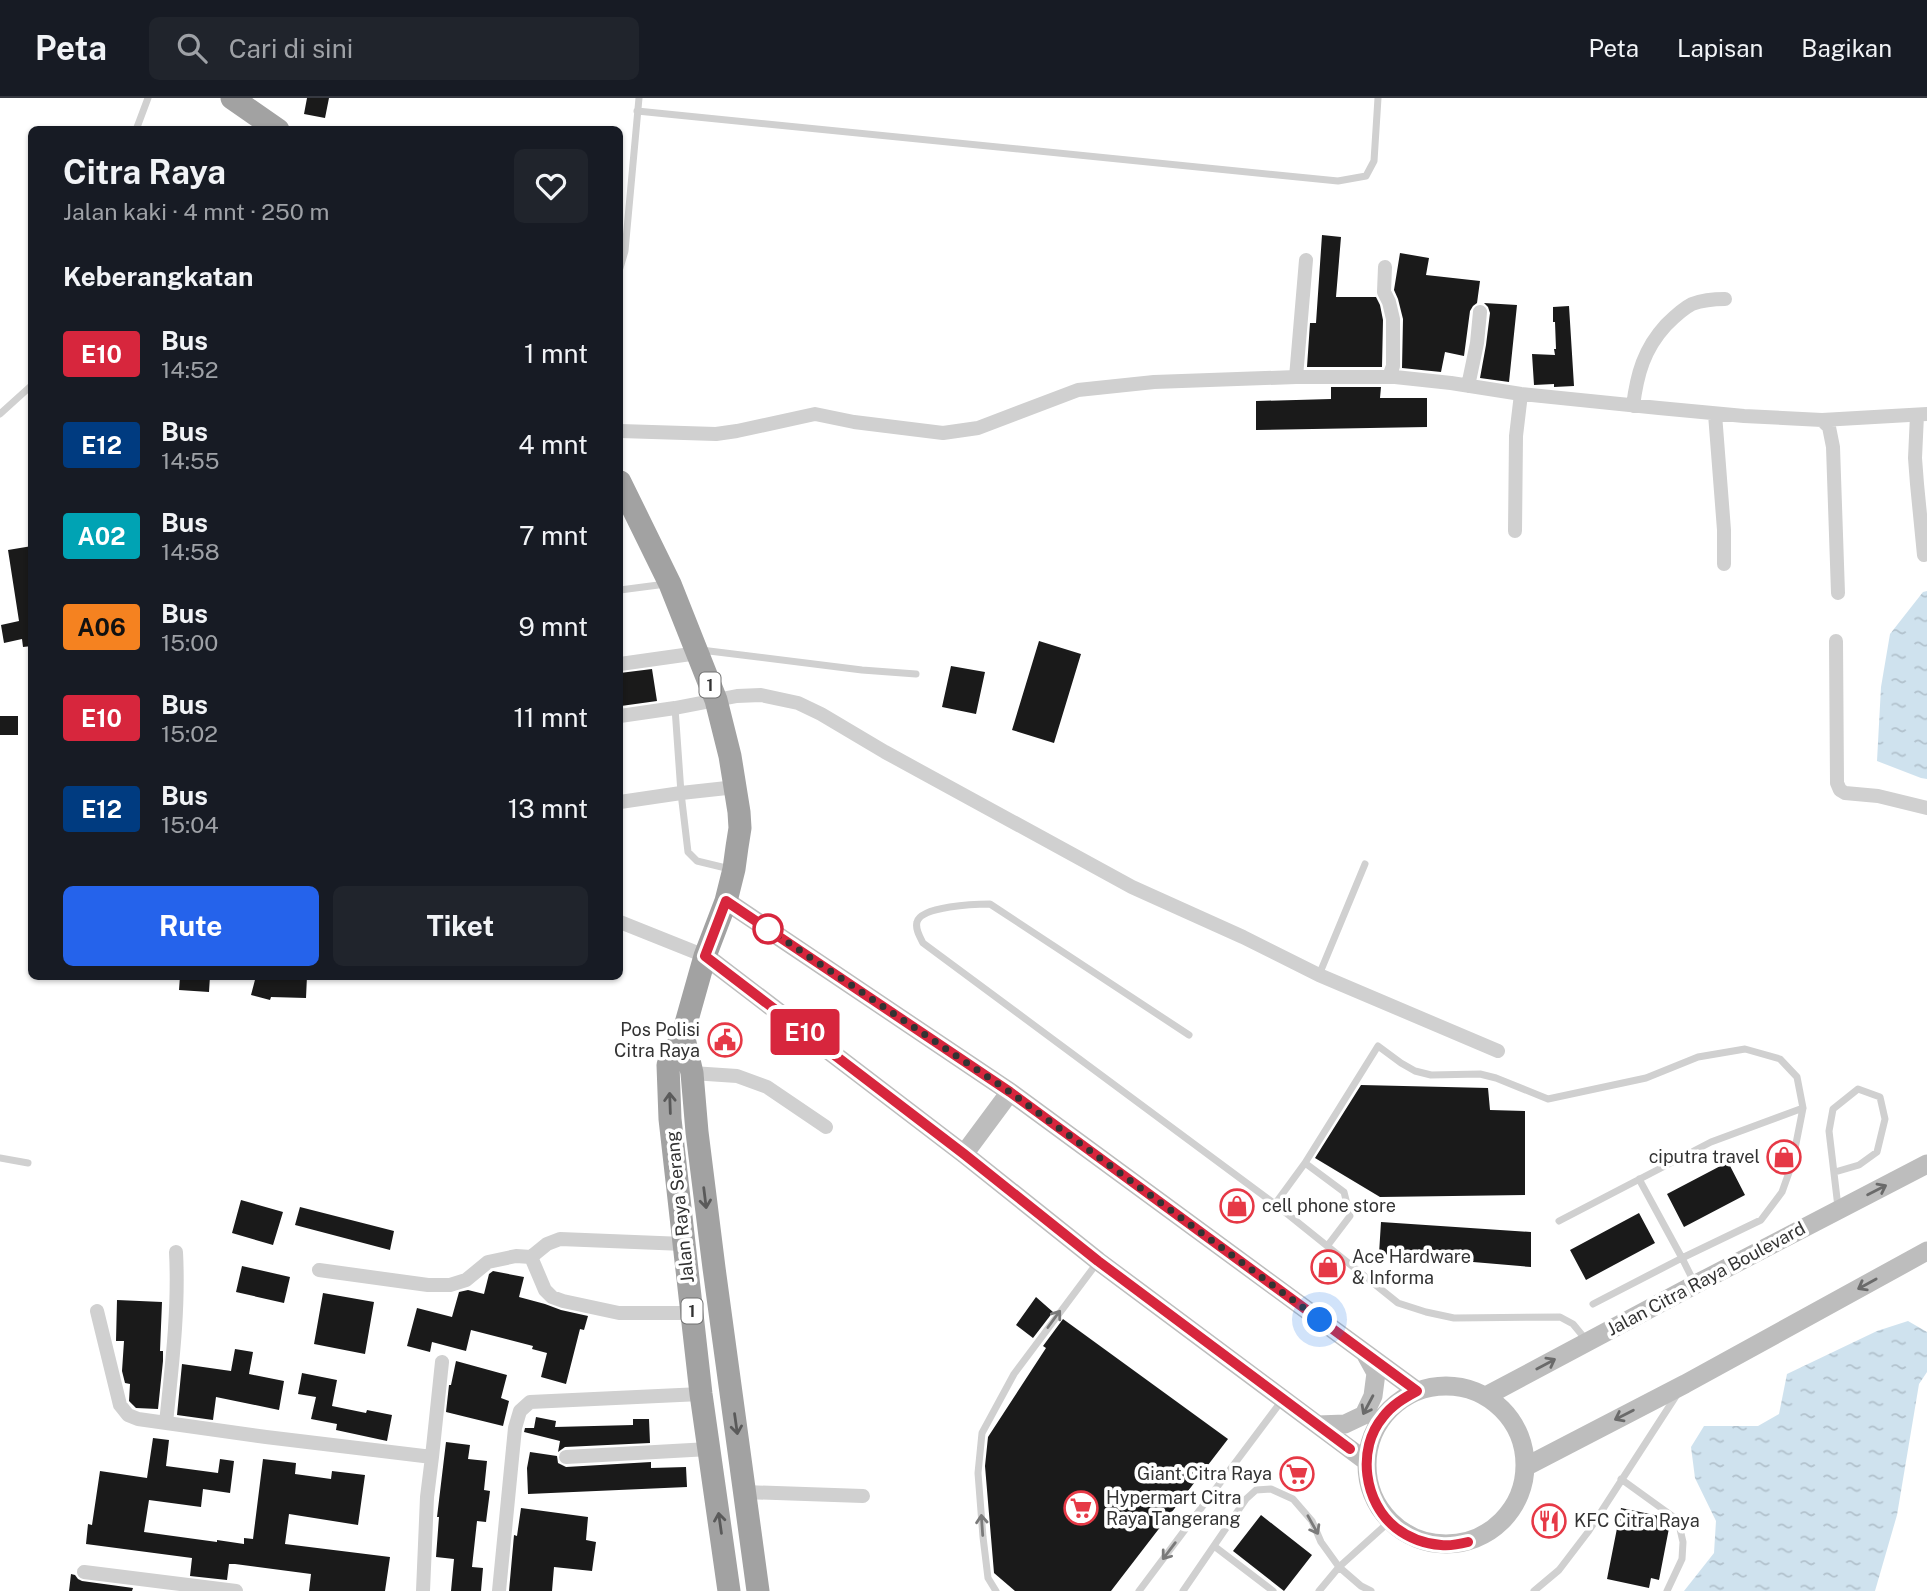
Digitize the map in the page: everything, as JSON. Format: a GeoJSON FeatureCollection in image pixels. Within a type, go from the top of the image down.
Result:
{"type":"FeatureCollection","features":[{"type":"Feature","properties":{"kind":"highway"},"geometry":{"type":"LineString","coordinates":[[232,98],[272,126]]}},
{"type":"Feature","properties":{"kind":"highway","name":"Jalan Raya Serang"},"geometry":{"type":"LineString","coordinates":[[623,488],[670,584],[716,700],[736,787],[740,828],[726,901],[705,956],[683,1034],[668,1065],[670,1119],[701,1394],[729,1591]]}},
{"type":"Feature","properties":{"kind":"highway","name":"Jalan Raya Serang"},"geometry":{"type":"LineString","coordinates":[[683,1034],[692,1073],[713,1268],[758,1591]]}},
{"type":"Feature","properties":{"kind":"main road"},"geometry":{"type":"LineString","coordinates":[[726,901],[1010,1092],[1417,1391]]}},
{"type":"Feature","properties":{"kind":"main road"},"geometry":{"type":"LineString","coordinates":[[705,956],[964,1154],[1098,1261],[1366,1461]]}},
{"type":"Feature","properties":{"kind":"main road"},"geometry":{"type":"LineString","coordinates":[[964,1154],[1010,1092]]}},
{"type":"Feature","properties":{"kind":"main road","name":"Jalan Citra Raya Boulevard"},"geometry":{"type":"LineString","coordinates":[[1486,1396],[1927,1164]]}},
{"type":"Feature","properties":{"kind":"main road"},"geometry":{"type":"LineString","coordinates":[[1525,1467],[1685,1384],[1927,1251]]}},
{"type":"Feature","properties":{"kind":"main road"},"geometry":{"type":"LineString","coordinates":[[1318,1425],[1345,1424],[1364,1415],[1373,1396],[1376,1373],[1365,1352]]}},
{"type":"Feature","properties":{"kind":"main road"},"geometry":{"type":"LineString","coordinates":[[1440,1385],[1463,1387],[1486,1396],[1507,1414],[1521,1439],[1525,1467],[1521,1492],[1509,1514],[1491,1532],[1468,1542],[1443,1546],[1418,1541],[1396,1528],[1379,1509],[1369,1486],[1366,1461],[1371,1438],[1381,1418],[1397,1402],[1417,1391],[1440,1385]]}},
{"type":"Feature","properties":{"kind":"street"},"geometry":{"type":"LineString","coordinates":[[1297,377],[1306,260]]}},
{"type":"Feature","properties":{"kind":"street"},"geometry":{"type":"LineString","coordinates":[[1385,267],[1384,292],[1393,319],[1390,377]]}},
{"type":"Feature","properties":{"kind":"street"},"geometry":{"type":"LineString","coordinates":[[1633,406],[1635,386],[1647,349],[1660,332],[1693,303],[1726,299]]}},
{"type":"Feature","properties":{"kind":"street"},"geometry":{"type":"LineString","coordinates":[[1468,386],[1480,312]]}},
{"type":"Feature","properties":{"kind":"street"},"geometry":{"type":"LineString","coordinates":[[623,431],[716,434],[815,414],[878,426],[943,433],[978,428],[1078,390],[1154,382],[1297,377],[1390,377],[1715,414],[1822,420],[1922,414],[1915,458],[1924,555]]}},
{"type":"Feature","properties":{"kind":"street"},"geometry":{"type":"LineString","coordinates":[[1515,531],[1516,436],[1521,394]]}},
{"type":"Feature","properties":{"kind":"street"},"geometry":{"type":"LineString","coordinates":[[1715,414],[1724,564]]}},
{"type":"Feature","properties":{"kind":"street"},"geometry":{"type":"LineString","coordinates":[[1822,420],[1829,426],[1833,447],[1838,593]]}},
{"type":"Feature","properties":{"kind":"street"},"geometry":{"type":"LineString","coordinates":[[1836,641],[1840,790],[1927,808]]}},
{"type":"Feature","properties":{"kind":"street"},"geometry":{"type":"LineString","coordinates":[[623,664],[698,651]]}},
{"type":"Feature","properties":{"kind":"street"},"geometry":{"type":"LineString","coordinates":[[623,716],[761,695],[798,703],[1132,887],[1231,931],[1320,975],[1498,1051]]}},
{"type":"Feature","properties":{"kind":"street"},"geometry":{"type":"LineString","coordinates":[[623,802],[736,787]]}},
{"type":"Feature","properties":{"kind":"street"},"geometry":{"type":"LineString","coordinates":[[623,923],[705,956]]}},
{"type":"Feature","properties":{"kind":"street"},"geometry":{"type":"LineString","coordinates":[[692,1073],[737,1076],[767,1087],[826,1127]]}},
{"type":"Feature","properties":{"kind":"street"},"geometry":{"type":"LineString","coordinates":[[319,1270],[428,1285],[450,1285],[466,1280],[488,1262],[516,1256],[531,1257],[547,1244],[560,1239],[684,1244]]}},
{"type":"Feature","properties":{"kind":"street"},"geometry":{"type":"LineString","coordinates":[[166,1423],[178,1288],[176,1252]]}},
{"type":"Feature","properties":{"kind":"street"},"geometry":{"type":"LineString","coordinates":[[531,1257],[545,1290],[552,1297],[563,1301],[619,1313],[692,1313]]}},
{"type":"Feature","properties":{"kind":"street"},"geometry":{"type":"LineString","coordinates":[[97,1311],[120,1405],[128,1415],[138,1419],[267,1437],[432,1457]]}},
{"type":"Feature","properties":{"kind":"street"},"geometry":{"type":"LineString","coordinates":[[423,1591],[427,1497],[442,1362]]}},
{"type":"Feature","properties":{"kind":"street"},"geometry":{"type":"LineString","coordinates":[[499,1591],[515,1428],[520,1411],[530,1402],[701,1394]]}},
{"type":"Feature","properties":{"kind":"street"},"geometry":{"type":"LineString","coordinates":[[566,1457],[709,1449]]}},
{"type":"Feature","properties":{"kind":"street"},"geometry":{"type":"LineString","coordinates":[[746,1492],[863,1496]]}},
{"type":"Feature","properties":{"kind":"street"},"geometry":{"type":"LineString","coordinates":[[83,1572],[195,1589],[236,1591]]}},
{"type":"Feature","properties":{"kind":"lane"},"geometry":{"type":"LineString","coordinates":[[138,126],[148,98]]}},
{"type":"Feature","properties":{"kind":"lane"},"geometry":{"type":"LineString","coordinates":[[623,258],[639,98]]}},
{"type":"Feature","properties":{"kind":"lane"},"geometry":{"type":"LineString","coordinates":[[637,111],[1338,181],[1366,176],[1374,161],[1378,98]]}},
{"type":"Feature","properties":{"kind":"lane"},"geometry":{"type":"LineString","coordinates":[[0,414],[28,389]]}},
{"type":"Feature","properties":{"kind":"lane"},"geometry":{"type":"LineString","coordinates":[[623,590],[670,584]]}},
{"type":"Feature","properties":{"kind":"lane"},"geometry":{"type":"LineString","coordinates":[[698,651],[916,674]]}},
{"type":"Feature","properties":{"kind":"lane"},"geometry":{"type":"LineString","coordinates":[[675,708],[688,852],[697,861],[734,869]]}},
{"type":"Feature","properties":{"kind":"lane"},"geometry":{"type":"LineString","coordinates":[[1320,975],[1365,864]]}},
{"type":"Feature","properties":{"kind":"lane"},"geometry":{"type":"LineString","coordinates":[[1189,1035],[990,904],[933,911],[920,916],[916,923],[923,943],[1275,1203],[1398,1303],[1454,1318],[1560,1317],[1573,1324],[1587,1342]]}},
{"type":"Feature","properties":{"kind":"lane"},"geometry":{"type":"LineString","coordinates":[[1275,1203],[1305,1163],[1378,1046],[1415,1071],[1431,1075],[1480,1074],[1548,1099],[1646,1078],[1698,1057],[1745,1049],[1780,1059],[1797,1077],[1803,1108],[1792,1164],[1782,1192],[1760,1220],[1593,1304]]}},
{"type":"Feature","properties":{"kind":"lane"},"geometry":{"type":"LineString","coordinates":[[1835,1172],[1859,1165],[1877,1152],[1885,1119],[1880,1097],[1858,1089],[1833,1109],[1829,1131],[1839,1210]]}},
{"type":"Feature","properties":{"kind":"lane"},"geometry":{"type":"LineString","coordinates":[[1559,1221],[1711,1142],[1803,1108]]}},
{"type":"Feature","properties":{"kind":"lane"},"geometry":{"type":"LineString","coordinates":[[0,1158],[29,1163]]}},
{"type":"Feature","properties":{"kind":"lane"},"geometry":{"type":"LineString","coordinates":[[1305,1163],[1344,1192],[1348,1204],[1350,1216],[1328,1245]]}},
{"type":"Feature","properties":{"kind":"lane"},"geometry":{"type":"LineString","coordinates":[[1639,1180],[1696,1284]]}},
{"type":"Feature","properties":{"kind":"lane"},"geometry":{"type":"LineString","coordinates":[[996,1591],[988,1578],[983,1537],[978,1473],[982,1433],[1014,1374],[1098,1261]]}},
{"type":"Feature","properties":{"kind":"lane"},"geometry":{"type":"LineString","coordinates":[[1534,1591],[1550,1579],[1588,1532],[1685,1384]]}},
{"type":"Feature","properties":{"kind":"lane"},"geometry":{"type":"LineString","coordinates":[[1139,1591],[1283,1399]]}},
{"type":"Feature","properties":{"kind":"lane"},"geometry":{"type":"LineString","coordinates":[[1621,1479],[1675,1518],[1680,1529],[1683,1542],[1682,1559],[1667,1591]]}},
{"type":"Feature","properties":{"kind":"lane"},"geometry":{"type":"LineString","coordinates":[[1183,1591],[1246,1499],[1256,1490],[1270,1489],[1293,1499],[1312,1521],[1321,1542],[1339,1567],[1371,1591]]}},
{"type":"Feature","properties":{"kind":"lane"},"geometry":{"type":"LineString","coordinates":[[1319,1591],[1339,1567],[1390,1521]]}},
{"type":"Feature","properties":{"kind":"lane"},"geometry":{"type":"LineString","coordinates":[[1214,1546],[1273,1591]]}},
{"type":"Feature","properties":{"kind":"lane"},"geometry":{"type":"LineString","coordinates":[[1548,1591],[1550,1579]]}},
{"type":"Feature","properties":{"kind":"water"},"geometry":{"type":"Polygon","coordinates":[[[1927,591],[1927,779],[1877,761],[1881,687],[1890,634],[1923,592],[1927,591]]]}},
{"type":"Feature","properties":{"kind":"water"},"geometry":{"type":"Polygon","coordinates":[[[1908,1321],[1927,1332],[1927,1372],[1919,1384],[1897,1515],[1875,1591],[1684,1591],[1714,1553],[1716,1521],[1695,1478],[1691,1447],[1704,1426],[1758,1426],[1779,1414],[1787,1374],[1877,1331],[1908,1321]]]}},
{"type":"Feature","properties":{"kind":"building"},"geometry":{"type":"Polygon","coordinates":[[[307,98],[329,98],[325,118],[304,114],[307,98]]]}},
{"type":"Feature","properties":{"kind":"building"},"geometry":{"type":"Polygon","coordinates":[[[1322,235],[1341,237],[1336,297],[1376,297],[1380,305],[1383,320],[1382,367],[1307,367],[1310,323],[1316,323],[1322,235]]]}},
{"type":"Feature","properties":{"kind":"building"},"geometry":{"type":"Polygon","coordinates":[[[1400,253],[1429,258],[1426,275],[1480,281],[1477,303],[1470,311],[1464,356],[1445,352],[1441,372],[1402,368],[1403,319],[1394,290],[1400,253]]]}},
{"type":"Feature","properties":{"kind":"building"},"geometry":{"type":"Polygon","coordinates":[[[1484,303],[1517,305],[1509,382],[1480,378],[1490,313],[1484,303]]]}},
{"type":"Feature","properties":{"kind":"building"},"geometry":{"type":"Polygon","coordinates":[[[1569,306],[1574,386],[1534,385],[1532,354],[1555,355],[1553,307],[1569,306]]]}},
{"type":"Feature","properties":{"kind":"building"},"geometry":{"type":"Polygon","coordinates":[[[1331,387],[1381,387],[1380,398],[1427,398],[1427,427],[1256,430],[1256,401],[1331,399],[1331,387]]]}},
{"type":"Feature","properties":{"kind":"building"},"geometry":{"type":"Polygon","coordinates":[[[28,547],[28,646],[23,647],[22,639],[4,643],[1,625],[19,621],[8,550],[28,547]]]}},
{"type":"Feature","properties":{"kind":"building"},"geometry":{"type":"Polygon","coordinates":[[[1039,641],[1081,654],[1054,743],[1012,730],[1039,641]]]}},
{"type":"Feature","properties":{"kind":"building"},"geometry":{"type":"Polygon","coordinates":[[[951,666],[985,672],[976,714],[942,707],[951,666]]]}},
{"type":"Feature","properties":{"kind":"building"},"geometry":{"type":"Polygon","coordinates":[[[652,669],[657,701],[623,706],[623,673],[652,669]]]}},
{"type":"Feature","properties":{"kind":"building"},"geometry":{"type":"Polygon","coordinates":[[[0,716],[18,716],[18,735],[0,735],[0,716]]]}},
{"type":"Feature","properties":{"kind":"building"},"geometry":{"type":"Polygon","coordinates":[[[180,980],[210,980],[209,992],[179,990],[180,980]]]}},
{"type":"Feature","properties":{"kind":"building"},"geometry":{"type":"Polygon","coordinates":[[[255,980],[307,980],[306,998],[271,997],[270,1000],[251,995],[255,980]]]}},
{"type":"Feature","properties":{"kind":"building"},"geometry":{"type":"Polygon","coordinates":[[[1361,1085],[1488,1088],[1490,1110],[1525,1111],[1525,1195],[1380,1197],[1315,1158],[1361,1085]]]}},
{"type":"Feature","properties":{"kind":"building"},"geometry":{"type":"Polygon","coordinates":[[[1728,1162],[1745,1195],[1684,1227],[1667,1194],[1728,1162]]]}},
{"type":"Feature","properties":{"kind":"building"},"geometry":{"type":"Polygon","coordinates":[[[241,1200],[283,1212],[273,1245],[232,1233],[241,1200]]]}},
{"type":"Feature","properties":{"kind":"building"},"geometry":{"type":"Polygon","coordinates":[[[300,1207],[394,1231],[390,1250],[295,1225],[300,1207]]]}},
{"type":"Feature","properties":{"kind":"building"},"geometry":{"type":"Polygon","coordinates":[[[1639,1213],[1655,1243],[1586,1280],[1570,1250],[1639,1213]]]}},
{"type":"Feature","properties":{"kind":"building"},"geometry":{"type":"Polygon","coordinates":[[[1381,1222],[1531,1232],[1531,1267],[1379,1254],[1381,1222]]]}},
{"type":"Feature","properties":{"kind":"building"},"geometry":{"type":"Polygon","coordinates":[[[242,1266],[290,1277],[284,1303],[236,1292],[242,1266]]]}},
{"type":"Feature","properties":{"kind":"building"},"geometry":{"type":"Polygon","coordinates":[[[493,1271],[524,1277],[519,1297],[588,1316],[584,1330],[580,1329],[566,1384],[541,1377],[547,1353],[532,1349],[533,1346],[471,1330],[466,1351],[432,1342],[430,1352],[407,1346],[417,1308],[452,1317],[459,1292],[468,1290],[484,1294],[489,1274],[493,1271]]]}},
{"type":"Feature","properties":{"kind":"building"},"geometry":{"type":"Polygon","coordinates":[[[323,1293],[374,1302],[365,1354],[314,1344],[323,1293]]]}},
{"type":"Feature","properties":{"kind":"building"},"geometry":{"type":"Polygon","coordinates":[[[1036,1297],[1053,1312],[1033,1338],[1016,1325],[1036,1297]]]}},
{"type":"Feature","properties":{"kind":"building"},"geometry":{"type":"Polygon","coordinates":[[[117,1300],[162,1302],[160,1351],[163,1351],[163,1361],[158,1409],[136,1408],[129,1401],[130,1384],[125,1383],[122,1371],[124,1341],[116,1341],[117,1300]]]}},
{"type":"Feature","properties":{"kind":"building","name":"Hypermart Citra Raya Tangerang"},"geometry":{"type":"Polygon","coordinates":[[[1063,1319],[1228,1439],[1111,1591],[1015,1591],[994,1573],[985,1466],[988,1437],[1046,1348],[1043,1346],[1063,1319]]]}},
{"type":"Feature","properties":{"kind":"building"},"geometry":{"type":"Polygon","coordinates":[[[235,1349],[253,1352],[249,1374],[284,1381],[279,1410],[216,1397],[213,1420],[177,1415],[182,1364],[231,1371],[235,1349]]]}},
{"type":"Feature","properties":{"kind":"building"},"geometry":{"type":"Polygon","coordinates":[[[456,1361],[507,1375],[501,1398],[509,1401],[503,1426],[446,1412],[449,1385],[456,1361]]]}},
{"type":"Feature","properties":{"kind":"building"},"geometry":{"type":"Polygon","coordinates":[[[302,1373],[337,1380],[332,1406],[392,1415],[387,1441],[336,1430],[337,1424],[311,1419],[316,1397],[298,1394],[302,1373]]]}},
{"type":"Feature","properties":{"kind":"building"},"geometry":{"type":"Polygon","coordinates":[[[536,1417],[556,1421],[555,1427],[633,1425],[633,1419],[649,1419],[650,1443],[565,1447],[558,1452],[560,1441],[524,1432],[525,1428],[534,1428],[536,1417]]]}},
{"type":"Feature","properties":{"kind":"building"},"geometry":{"type":"Polygon","coordinates":[[[153,1438],[169,1440],[166,1466],[218,1473],[220,1459],[234,1461],[230,1493],[203,1489],[201,1507],[149,1500],[144,1532],[244,1544],[244,1538],[253,1539],[263,1459],[296,1463],[295,1474],[331,1479],[332,1471],[365,1475],[358,1525],[289,1514],[285,1544],[390,1557],[385,1591],[309,1591],[311,1574],[235,1564],[229,1564],[227,1580],[190,1576],[192,1558],[86,1544],[88,1524],[92,1525],[100,1471],[147,1478],[153,1438]]]}},
{"type":"Feature","properties":{"kind":"building"},"geometry":{"type":"Polygon","coordinates":[[[446,1442],[470,1445],[468,1459],[487,1461],[484,1490],[490,1491],[486,1522],[477,1521],[472,1567],[483,1568],[481,1591],[451,1591],[454,1559],[436,1557],[437,1517],[446,1442]]]}},
{"type":"Feature","properties":{"kind":"building"},"geometry":{"type":"Polygon","coordinates":[[[530,1452],[557,1456],[558,1463],[566,1467],[651,1462],[651,1468],[686,1467],[687,1487],[528,1494],[527,1468],[530,1452]]]}},
{"type":"Feature","properties":{"kind":"building"},"geometry":{"type":"Polygon","coordinates":[[[521,1508],[588,1517],[586,1540],[596,1542],[592,1571],[554,1567],[552,1591],[509,1591],[514,1535],[517,1536],[521,1508]]]}},
{"type":"Feature","properties":{"kind":"building"},"geometry":{"type":"Polygon","coordinates":[[[1621,1508],[1664,1517],[1670,1523],[1659,1580],[1651,1578],[1649,1588],[1607,1579],[1621,1508]]]}},
{"type":"Feature","properties":{"kind":"building"},"geometry":{"type":"Polygon","coordinates":[[[1261,1515],[1312,1555],[1284,1591],[1233,1551],[1261,1515]]]}},
{"type":"Feature","properties":{"kind":"building"},"geometry":{"type":"Polygon","coordinates":[[[71,1574],[82,1581],[133,1588],[132,1591],[69,1591],[71,1574]]]}},
{"type":"Feature","properties":{"kind":"bus line","name":"E10"},"geometry":{"type":"LineString","coordinates":[[1350,1449],[1098,1261],[964,1154],[705,956],[726,901],[1010,1092],[1417,1391],[1397,1402],[1381,1418],[1371,1438],[1366,1461],[1369,1486],[1379,1509],[1396,1528],[1418,1541],[1443,1546],[1468,1542]]}},
{"type":"Feature","properties":{"kind":"place","name":"Pos Polisi Citra Raya"},"geometry":{"type":"Point","coordinates":[725,1040]}},
{"type":"Feature","properties":{"kind":"place","name":"ciputra travel"},"geometry":{"type":"Point","coordinates":[1784,1157]}},
{"type":"Feature","properties":{"kind":"place","name":"cell phone store"},"geometry":{"type":"Point","coordinates":[1237,1206]}},
{"type":"Feature","properties":{"kind":"place","name":"Ace Hardware & Informa"},"geometry":{"type":"Point","coordinates":[1328,1267]}},
{"type":"Feature","properties":{"kind":"place","name":"Giant Citra Raya"},"geometry":{"type":"Point","coordinates":[1297,1474]}},
{"type":"Feature","properties":{"kind":"place","name":"Hypermart Citra Raya Tangerang"},"geometry":{"type":"Point","coordinates":[1081,1508]}},
{"type":"Feature","properties":{"kind":"place","name":"KFC Citra Raya"},"geometry":{"type":"Point","coordinates":[1549,1521]}},
{"type":"Feature","properties":{"kind":"route"},"geometry":{"type":"LineString","coordinates":[[768,929],[1010,1092],[1320,1320]]}}]}
